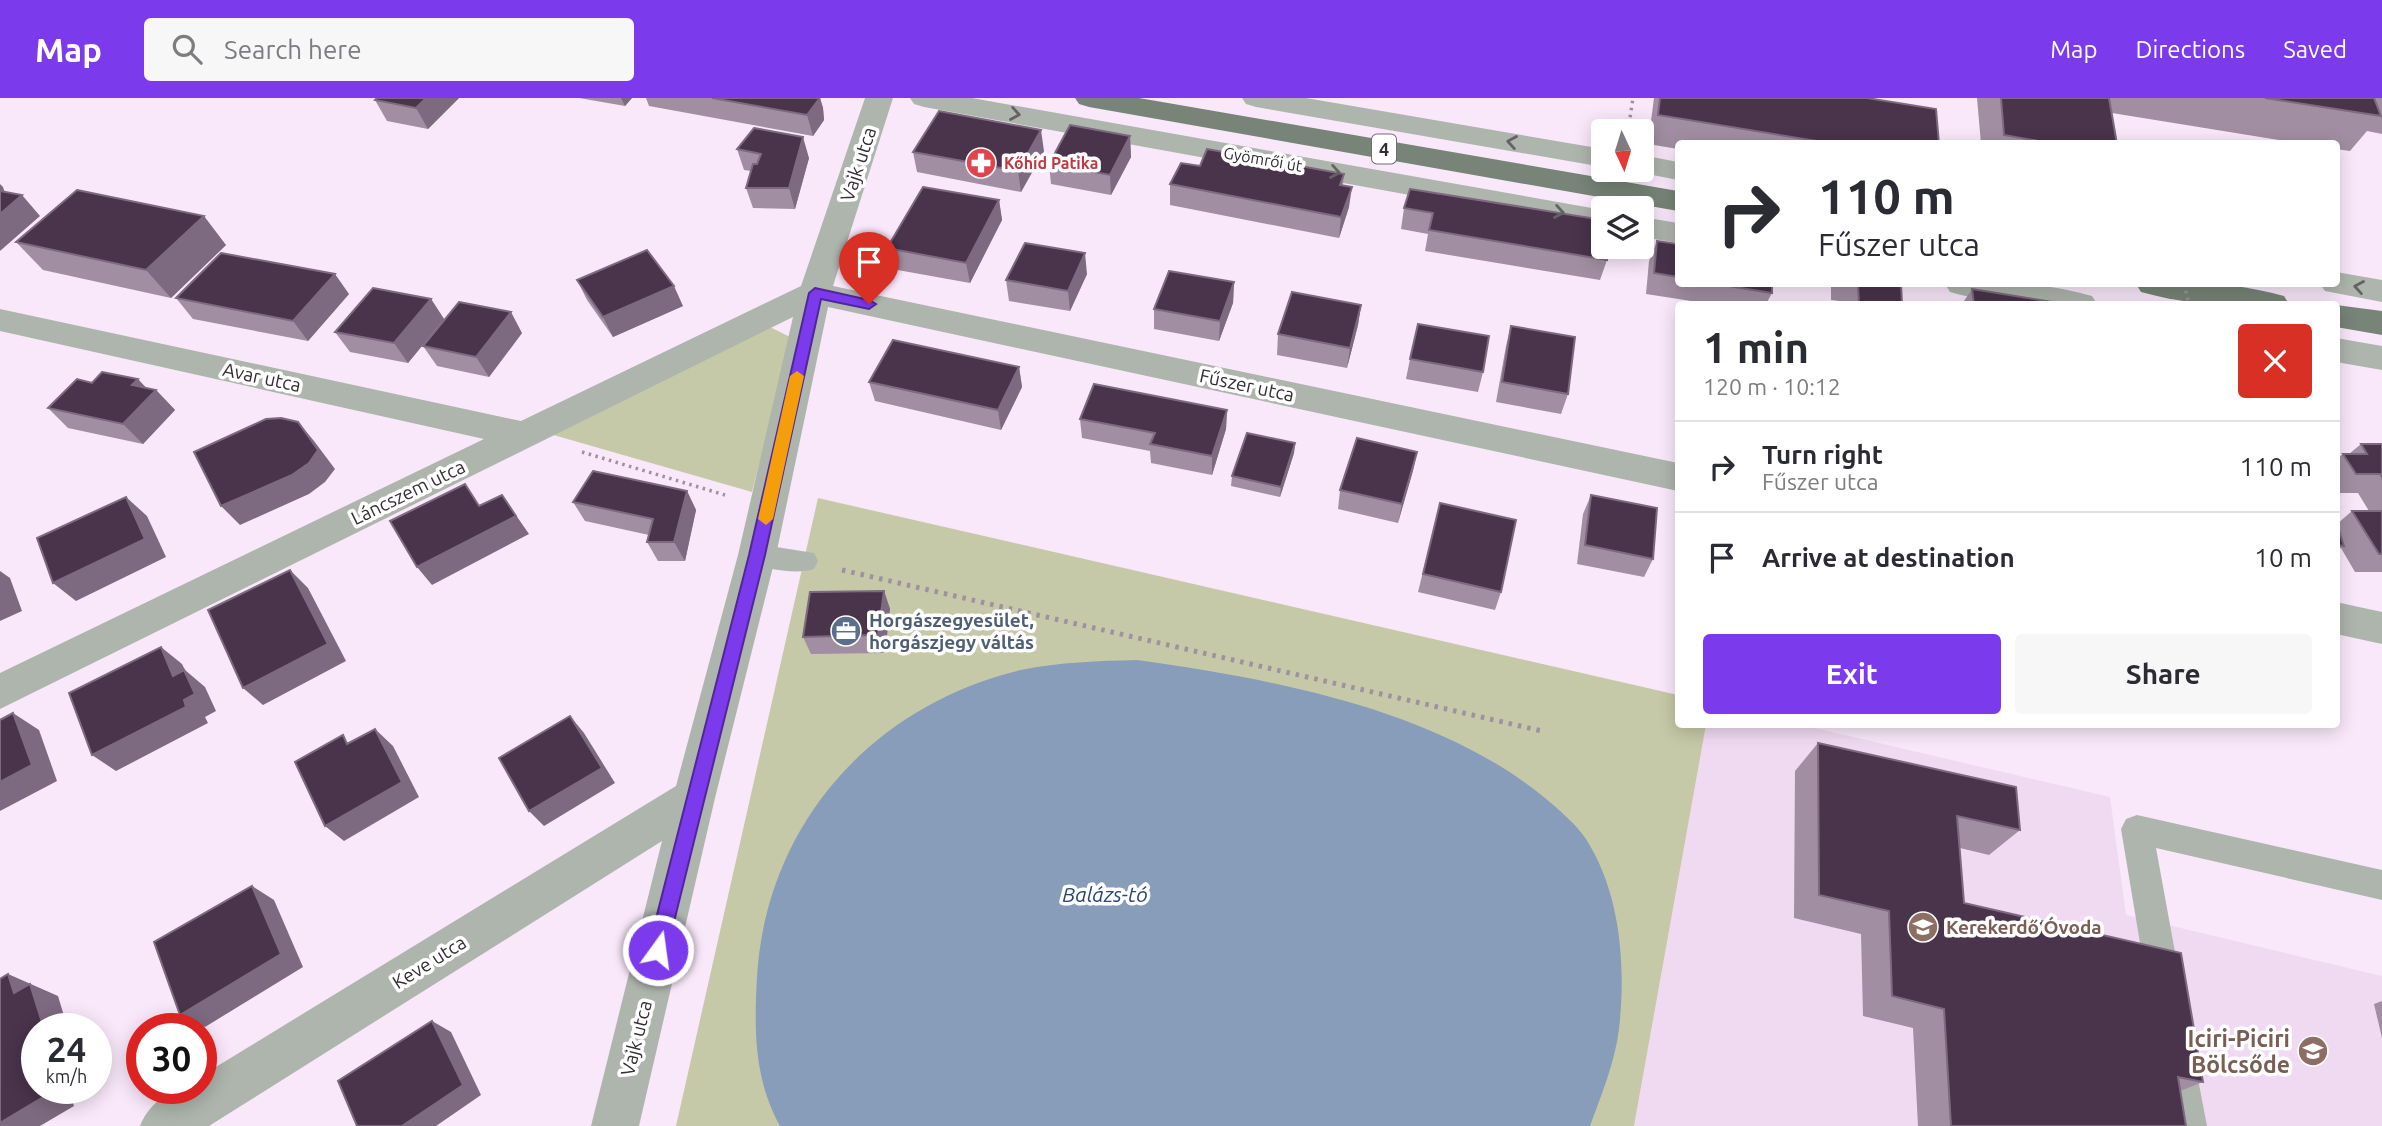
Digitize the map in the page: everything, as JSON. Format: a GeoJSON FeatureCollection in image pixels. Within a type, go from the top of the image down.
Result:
{"type":"FeatureCollection","features":[{"type":"Feature","properties":{"kind":"main road","name":"4"},"geometry":{"type":"LineString","coordinates":[[1089,98],[1675,200]]}},
{"type":"Feature","properties":{"kind":"main road"},"geometry":{"type":"LineString","coordinates":[[2170,287],[2255,301]]}},
{"type":"Feature","properties":{"kind":"main road"},"geometry":{"type":"LineString","coordinates":[[2340,317],[2382,324]]}},
{"type":"Feature","properties":{"kind":"street","name":"Vajk utca"},"geometry":{"type":"LineString","coordinates":[[615,1126],[694,798],[757,555],[815,293],[880,98]]}},
{"type":"Feature","properties":{"kind":"street","name":"Gyömrői út"},"geometry":{"type":"LineString","coordinates":[[924,98],[1591,218]]}},
{"type":"Feature","properties":{"kind":"street"},"geometry":{"type":"LineString","coordinates":[[1256,98],[1591,156]]}},
{"type":"Feature","properties":{"kind":"street"},"geometry":{"type":"LineString","coordinates":[[1654,166],[1675,170]]}},
{"type":"Feature","properties":{"kind":"street"},"geometry":{"type":"LineString","coordinates":[[1654,229],[1675,232]]}},
{"type":"Feature","properties":{"kind":"street"},"geometry":{"type":"LineString","coordinates":[[2340,284],[2382,291]]}},
{"type":"Feature","properties":{"kind":"street"},"geometry":{"type":"LineString","coordinates":[[1979,287],[2063,301]]}},
{"type":"Feature","properties":{"kind":"street","name":"Láncszem utca"},"geometry":{"type":"LineString","coordinates":[[0,692],[815,293]]}},
{"type":"Feature","properties":{"kind":"street","name":"Fűszer utca"},"geometry":{"type":"LineString","coordinates":[[815,293],[1675,476]]}},
{"type":"Feature","properties":{"kind":"street","name":"Avar utca"},"geometry":{"type":"LineString","coordinates":[[7,325],[524,435]]}},
{"type":"Feature","properties":{"kind":"street"},"geometry":{"type":"LineString","coordinates":[[2340,619],[2382,628]]}},
{"type":"Feature","properties":{"kind":"street","name":"Keve utca"},"geometry":{"type":"LineString","coordinates":[[164,1126],[694,798]]}},
{"type":"Feature","properties":{"kind":"lane"},"geometry":{"type":"LineString","coordinates":[[757,555],[804,561]]}},
{"type":"Feature","properties":{"kind":"lane"},"geometry":{"type":"LineString","coordinates":[[2189,1126],[2137,829],[2382,885]]}},
{"type":"Feature","properties":{"kind":"path"},"geometry":{"type":"LineString","coordinates":[[1630,119],[1633,98]]}},
{"type":"Feature","properties":{"kind":"path"},"geometry":{"type":"LineString","coordinates":[[524,435],[768,508]]}},
{"type":"Feature","properties":{"kind":"path"},"geometry":{"type":"LineString","coordinates":[[804,561],[1542,731]]}},
{"type":"Feature","properties":{"kind":"shaded area","name":"Kerekerdő Óvoda"},"geometry":{"type":"Polygon","coordinates":[[[1705,728],[1815,728],[2110,797],[2126,915],[2382,976],[2382,1126],[1634,1126],[1705,728]]]}},
{"type":"Feature","properties":{"kind":"green space"},"geometry":{"type":"Polygon","coordinates":[[[764,324],[792,338],[752,492],[543,432],[764,324]]]}},
{"type":"Feature","properties":{"kind":"green space","name":"Balázs-tó"},"geometry":{"type":"Polygon","coordinates":[[[818,498],[1675,694],[1675,728],[1705,728],[1634,1126],[676,1126],[818,498]]]}},
{"type":"Feature","properties":{"kind":"water","name":"Balázs-tó"},"geometry":{"type":"Polygon","coordinates":[[[1137,660],[1243,677],[1297,689],[1404,720],[1455,742],[1502,767],[1545,798],[1572,823],[1586,839],[1607,883],[1614,907],[1621,956],[1621,1005],[1617,1041],[1590,1126],[780,1126],[765,1090],[756,1035],[757,977],[765,921],[781,869],[805,822],[837,779],[875,742],[919,711],[968,687],[1036,667],[1137,660]]]}},
{"type":"Feature","properties":{"kind":"building"},"geometry":{"type":"Polygon","coordinates":[[[426,98],[416,108],[375,100],[426,98]]]}},
{"type":"Feature","properties":{"kind":"building"},"geometry":{"type":"Polygon","coordinates":[[[712,98],[818,98],[819,99],[807,115],[712,98]]]}},
{"type":"Feature","properties":{"kind":"building"},"geometry":{"type":"Polygon","coordinates":[[[1660,98],[1867,98],[1936,109],[1939,140],[1811,140],[1658,115],[1660,98]]]}},
{"type":"Feature","properties":{"kind":"building"},"geometry":{"type":"Polygon","coordinates":[[[2001,98],[2109,98],[2116,140],[2033,140],[2004,135],[2001,98]]]}},
{"type":"Feature","properties":{"kind":"building"},"geometry":{"type":"Polygon","coordinates":[[[2265,98],[2374,98],[2381,116],[2265,98]]]}},
{"type":"Feature","properties":{"kind":"building"},"geometry":{"type":"Polygon","coordinates":[[[939,111],[1041,130],[1018,171],[913,152],[939,111]]]}},
{"type":"Feature","properties":{"kind":"building"},"geometry":{"type":"Polygon","coordinates":[[[1070,125],[1130,136],[1110,175],[1049,164],[1070,125]]]}},
{"type":"Feature","properties":{"kind":"building"},"geometry":{"type":"Polygon","coordinates":[[[754,128],[803,137],[789,188],[746,188],[753,164],[757,164],[761,154],[737,149],[754,128]]]}},
{"type":"Feature","properties":{"kind":"building"},"geometry":{"type":"Polygon","coordinates":[[[1207,149],[1344,174],[1340,185],[1352,187],[1341,217],[1170,184],[1181,163],[1200,166],[1207,149]]]}},
{"type":"Feature","properties":{"kind":"building"},"geometry":{"type":"Polygon","coordinates":[[[923,187],[999,200],[966,263],[887,248],[923,187]]]}},
{"type":"Feature","properties":{"kind":"building"},"geometry":{"type":"Polygon","coordinates":[[[1410,189],[1591,218],[1591,257],[1429,230],[1433,213],[1404,208],[1410,189]]]}},
{"type":"Feature","properties":{"kind":"building"},"geometry":{"type":"Polygon","coordinates":[[[77,190],[204,216],[146,270],[16,242],[77,190]]]}},
{"type":"Feature","properties":{"kind":"building"},"geometry":{"type":"Polygon","coordinates":[[[0,191],[22,195],[0,214],[0,191]]]}},
{"type":"Feature","properties":{"kind":"building"},"geometry":{"type":"Polygon","coordinates":[[[1657,241],[1675,244],[1675,276],[1654,273],[1657,241]]]}},
{"type":"Feature","properties":{"kind":"building"},"geometry":{"type":"Polygon","coordinates":[[[1025,243],[1085,253],[1068,291],[1006,280],[1025,243]]]}},
{"type":"Feature","properties":{"kind":"building"},"geometry":{"type":"Polygon","coordinates":[[[647,250],[674,286],[603,317],[577,280],[647,250]]]}},
{"type":"Feature","properties":{"kind":"building"},"geometry":{"type":"Polygon","coordinates":[[[221,253],[335,274],[293,321],[176,298],[221,253]]]}},
{"type":"Feature","properties":{"kind":"building"},"geometry":{"type":"Polygon","coordinates":[[[1169,271],[1234,282],[1220,321],[1154,309],[1169,271]]]}},
{"type":"Feature","properties":{"kind":"building"},"geometry":{"type":"Polygon","coordinates":[[[1735,287],[1772,287],[1772,293],[1735,287]]]}},
{"type":"Feature","properties":{"kind":"building"},"geometry":{"type":"Polygon","coordinates":[[[1858,287],[1901,287],[1902,301],[1859,301],[1858,287]]]}},
{"type":"Feature","properties":{"kind":"building"},"geometry":{"type":"Polygon","coordinates":[[[373,288],[431,299],[394,343],[335,332],[373,288]]]}},
{"type":"Feature","properties":{"kind":"building"},"geometry":{"type":"Polygon","coordinates":[[[1972,289],[2046,301],[1974,301],[1972,289]]]}},
{"type":"Feature","properties":{"kind":"building"},"geometry":{"type":"Polygon","coordinates":[[[1292,292],[1361,305],[1350,348],[1278,334],[1292,292]]]}},
{"type":"Feature","properties":{"kind":"building"},"geometry":{"type":"Polygon","coordinates":[[[459,302],[511,312],[476,357],[423,346],[459,302]]]}},
{"type":"Feature","properties":{"kind":"building"},"geometry":{"type":"Polygon","coordinates":[[[1418,324],[1489,336],[1483,372],[1410,359],[1418,324]]]}},
{"type":"Feature","properties":{"kind":"building"},"geometry":{"type":"Polygon","coordinates":[[[1511,326],[1575,337],[1568,394],[1502,382],[1511,326]]]}},
{"type":"Feature","properties":{"kind":"building"},"geometry":{"type":"Polygon","coordinates":[[[893,340],[1019,367],[998,410],[869,382],[893,340]]]}},
{"type":"Feature","properties":{"kind":"building"},"geometry":{"type":"Polygon","coordinates":[[[102,372],[138,379],[132,385],[156,390],[123,424],[48,408],[77,379],[92,383],[102,372]]]}},
{"type":"Feature","properties":{"kind":"building"},"geometry":{"type":"Polygon","coordinates":[[[1094,384],[1227,410],[1212,456],[1150,444],[1155,433],[1080,419],[1094,384]]]}},
{"type":"Feature","properties":{"kind":"building"},"geometry":{"type":"Polygon","coordinates":[[[281,418],[298,422],[318,450],[309,463],[292,475],[221,506],[194,452],[266,419],[281,418]]]}},
{"type":"Feature","properties":{"kind":"building"},"geometry":{"type":"Polygon","coordinates":[[[1247,433],[1295,443],[1281,487],[1232,476],[1247,433]]]}},
{"type":"Feature","properties":{"kind":"building"},"geometry":{"type":"Polygon","coordinates":[[[1357,438],[1417,452],[1402,504],[1340,490],[1357,438]]]}},
{"type":"Feature","properties":{"kind":"building"},"geometry":{"type":"Polygon","coordinates":[[[2361,444],[2382,444],[2382,477],[2380,474],[2356,474],[2343,454],[2367,454],[2361,444]]]}},
{"type":"Feature","properties":{"kind":"building"},"geometry":{"type":"Polygon","coordinates":[[[593,471],[687,491],[674,542],[647,542],[653,519],[573,502],[593,471]]]}},
{"type":"Feature","properties":{"kind":"building"},"geometry":{"type":"Polygon","coordinates":[[[465,484],[479,506],[502,495],[516,516],[417,567],[390,521],[465,484]]]}},
{"type":"Feature","properties":{"kind":"building"},"geometry":{"type":"Polygon","coordinates":[[[1591,495],[1657,508],[1653,559],[1585,545],[1591,495]]]}},
{"type":"Feature","properties":{"kind":"building"},"geometry":{"type":"Polygon","coordinates":[[[126,497],[145,539],[53,583],[37,538],[126,497]]]}},
{"type":"Feature","properties":{"kind":"building"},"geometry":{"type":"Polygon","coordinates":[[[1440,503],[1516,520],[1501,592],[1423,574],[1440,503]]]}},
{"type":"Feature","properties":{"kind":"building"},"geometry":{"type":"Polygon","coordinates":[[[2352,511],[2382,511],[2382,554],[2379,554],[2352,511]]]}},
{"type":"Feature","properties":{"kind":"building"},"geometry":{"type":"Polygon","coordinates":[[[290,570],[328,644],[243,688],[208,610],[290,570]]]}},
{"type":"Feature","properties":{"kind":"building"},"geometry":{"type":"Polygon","coordinates":[[[884,591],[878,635],[803,637],[810,592],[884,591]]]}},
{"type":"Feature","properties":{"kind":"building"},"geometry":{"type":"Polygon","coordinates":[[[161,647],[173,676],[184,670],[195,694],[184,700],[186,707],[92,755],[69,693],[161,647]]]}},
{"type":"Feature","properties":{"kind":"building"},"geometry":{"type":"Polygon","coordinates":[[[13,713],[32,765],[0,782],[0,720],[13,713]]]}},
{"type":"Feature","properties":{"kind":"building"},"geometry":{"type":"Polygon","coordinates":[[[570,716],[602,768],[529,811],[499,758],[570,716]]]}},
{"type":"Feature","properties":{"kind":"building"},"geometry":{"type":"Polygon","coordinates":[[[375,729],[402,782],[325,826],[295,762],[343,735],[347,744],[375,729]]]}},
{"type":"Feature","properties":{"kind":"building"},"geometry":{"type":"Polygon","coordinates":[[[1818,743],[2016,787],[2020,830],[1957,816],[1964,903],[2181,953],[2203,1082],[2178,1077],[2186,1126],[1951,1126],[1944,1009],[1892,996],[1889,911],[1819,895],[1818,743]]]}},
{"type":"Feature","properties":{"kind":"building"},"geometry":{"type":"Polygon","coordinates":[[[252,886],[281,954],[179,1013],[154,942],[252,886]]]}},
{"type":"Feature","properties":{"kind":"building"},"geometry":{"type":"Polygon","coordinates":[[[8,974],[14,993],[30,984],[39,1013],[21,1013],[21,1104],[32,1104],[0,1123],[0,979],[8,974]]]}},
{"type":"Feature","properties":{"kind":"building"},"geometry":{"type":"Polygon","coordinates":[[[432,1021],[463,1085],[402,1126],[357,1126],[338,1081],[432,1021]]]}},
{"type":"Feature","properties":{"kind":"slow traffic"},"geometry":{"type":"LineString","coordinates":[[766,519],[797,376]]}},
{"type":"Feature","properties":{"kind":"place","name":"Kőhíd Patika"},"geometry":{"type":"Point","coordinates":[981,163]}},
{"type":"Feature","properties":{"kind":"place","name":"Horgászegyesület, horgászjegy váltás"},"geometry":{"type":"Point","coordinates":[846,631]}},
{"type":"Feature","properties":{"kind":"place","name":"Kerekerdő Óvoda"},"geometry":{"type":"Point","coordinates":[1923,927]}},
{"type":"Feature","properties":{"kind":"place","name":"Iciri-Piciri Bölcsőde"},"geometry":{"type":"Point","coordinates":[2313,1051]}},
{"type":"Feature","properties":{"kind":"route"},"geometry":{"type":"LineString","coordinates":[[658,950],[757,555],[815,293],[869,304]]}}]}
